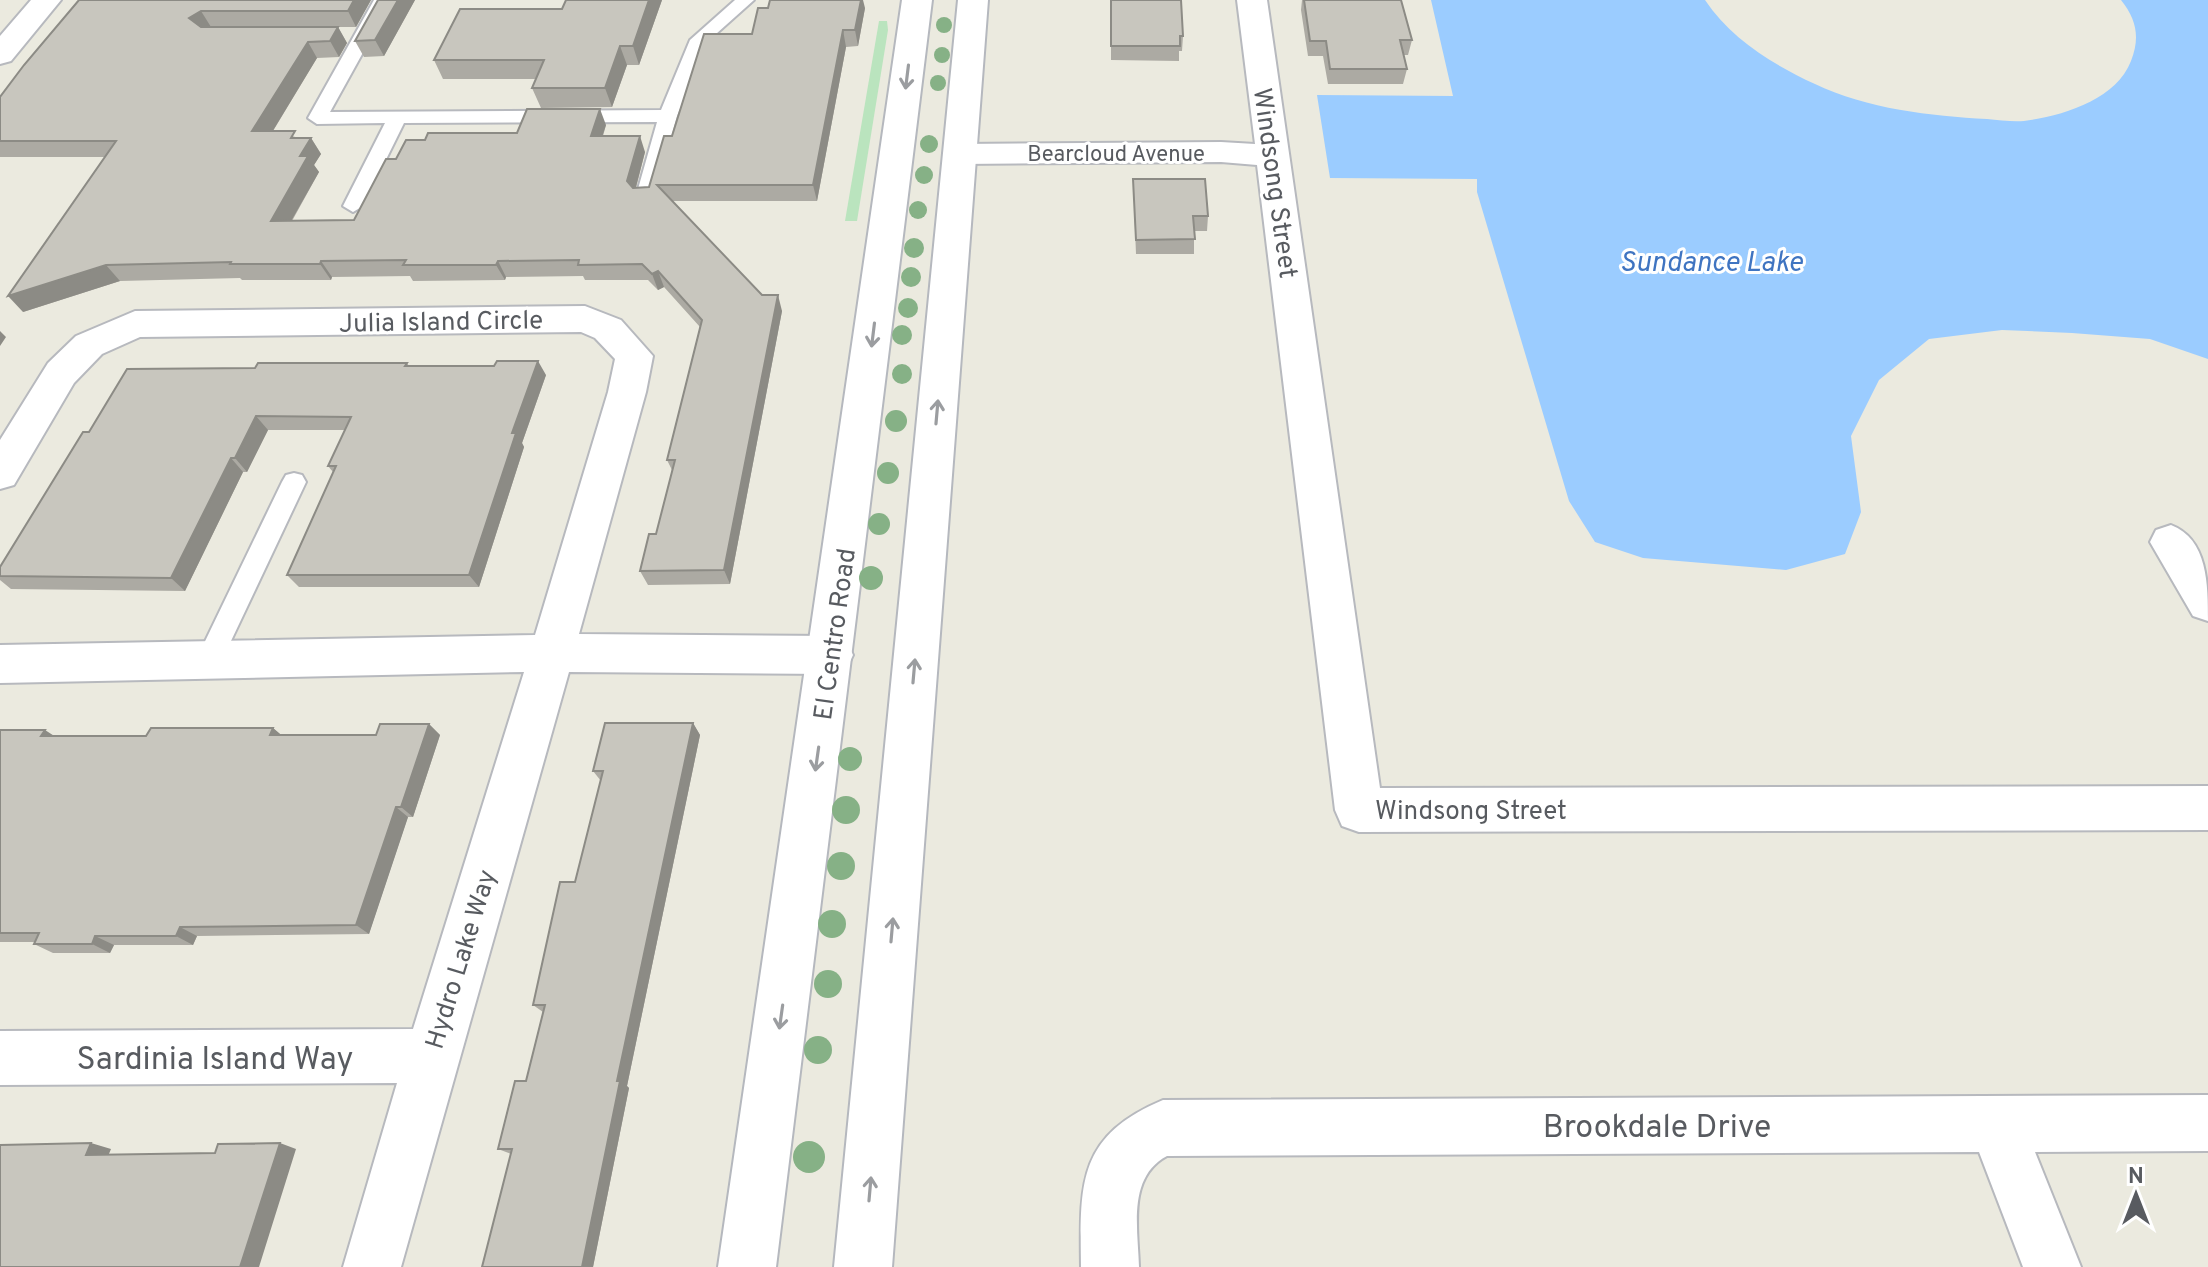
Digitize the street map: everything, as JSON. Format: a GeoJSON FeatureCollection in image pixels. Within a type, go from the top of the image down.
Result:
{"type":"FeatureCollection","features":[{"type":"Feature","properties":{"kind":"street"},"geometry":{"type":"LineString","coordinates":[[0,55],[46,0]]}},
{"type":"Feature","properties":{"kind":"street","name":"El Centro Road"},"geometry":{"type":"LineString","coordinates":[[747,1267],[917,0]]}},
{"type":"Feature","properties":{"kind":"street"},"geometry":{"type":"LineString","coordinates":[[863,1267],[973,0]]}},
{"type":"Feature","properties":{"kind":"street","name":"Windsong Street"},"geometry":{"type":"LineString","coordinates":[[1252,0],[1359,810],[2208,808]]}},
{"type":"Feature","properties":{"kind":"street","name":"Bearcloud Avenue"},"geometry":{"type":"LineString","coordinates":[[959,154],[1221,152],[1272,156]]}},
{"type":"Feature","properties":{"kind":"street","name":"Julia Island Circle"},"geometry":{"type":"LineString","coordinates":[[0,474],[61,373],[89,345],[135,324],[585,319],[608,329],[634,356],[627,392],[555,653]]}},
{"type":"Feature","properties":{"kind":"street"},"geometry":{"type":"LineString","coordinates":[[2171,542],[2208,603]]}},
{"type":"Feature","properties":{"kind":"street"},"geometry":{"type":"LineString","coordinates":[[0,664],[555,653],[831,655]]}},
{"type":"Feature","properties":{"kind":"street","name":"Hydro Lake Way"},"geometry":{"type":"LineString","coordinates":[[372,1267],[430,1056],[555,653]]}},
{"type":"Feature","properties":{"kind":"street","name":"Sardinia Island Way"},"geometry":{"type":"LineString","coordinates":[[0,1058],[430,1056]]}},
{"type":"Feature","properties":{"kind":"street","name":"Brookdale Drive"},"geometry":{"type":"LineString","coordinates":[[1110,1267],[1110,1187],[1118,1162],[1142,1136],[1163,1128],[2208,1123]]}},
{"type":"Feature","properties":{"kind":"street"},"geometry":{"type":"LineString","coordinates":[[1997,1125],[2052,1267]]}},
{"type":"Feature","properties":{"kind":"lane"},"geometry":{"type":"LineString","coordinates":[[383,0],[356,35],[317,118],[668,116]]}},
{"type":"Feature","properties":{"kind":"lane"},"geometry":{"type":"LineString","coordinates":[[646,196],[668,116],[699,40],[745,0]]}},
{"type":"Feature","properties":{"kind":"lane"},"geometry":{"type":"LineString","coordinates":[[353,206],[397,118]]}},
{"type":"Feature","properties":{"kind":"lane"},"geometry":{"type":"LineString","coordinates":[[209,660],[294,482]]}},
{"type":"Feature","properties":{"kind":"green space"},"geometry":{"type":"Polygon","coordinates":[[[879,21],[887,21],[888,30],[857,221],[845,221],[879,21]]]}},
{"type":"Feature","properties":{"kind":"water","name":"Sundance Lake"},"geometry":{"type":"Polygon","coordinates":[[[1431,0],[1705,0],[1727,27],[1754,49],[1783,68],[1835,93],[1900,110],[2024,121],[2055,115],[2086,104],[2101,96],[2124,75],[2134,53],[2136,37],[2134,22],[2121,0],[2208,0],[2208,359],[2150,339],[2072,333],[2002,330],[1929,339],[1879,380],[1851,436],[1861,512],[1845,554],[1786,570],[1643,558],[1595,542],[1569,501],[1477,192],[1477,179],[1330,178],[1317,95],[1453,96],[1431,0]]]}},
{"type":"Feature","properties":{"kind":"building"},"geometry":{"type":"Polygon","coordinates":[[[79,0],[354,0],[348,11],[201,11],[189,18],[201,27],[338,27],[330,41],[308,42],[252,131],[295,131],[291,138],[311,138],[300,156],[308,156],[271,221],[354,220],[386,159],[396,159],[406,140],[425,140],[428,133],[517,133],[527,109],[600,109],[591,136],[640,136],[627,181],[633,188],[649,187],[664,136],[672,136],[704,34],[752,34],[758,8],[768,8],[770,0],[861,0],[855,30],[843,30],[813,185],[657,185],[762,295],[778,295],[724,570],[640,571],[649,534],[656,534],[675,460],[667,460],[702,320],[658,271],[652,274],[642,264],[578,265],[579,260],[498,261],[496,265],[403,265],[406,260],[321,261],[320,264],[231,262],[106,265],[8,296],[116,141],[0,141],[0,97],[79,0]]]}},
{"type":"Feature","properties":{"kind":"building"},"geometry":{"type":"Polygon","coordinates":[[[378,0],[398,0],[375,40],[355,41],[378,0]]]}},
{"type":"Feature","properties":{"kind":"building"},"geometry":{"type":"Polygon","coordinates":[[[566,0],[649,0],[633,46],[620,46],[605,88],[532,88],[544,60],[434,60],[460,9],[562,9],[566,0]]]}},
{"type":"Feature","properties":{"kind":"building"},"geometry":{"type":"Polygon","coordinates":[[[1111,0],[1181,0],[1183,36],[1180,36],[1180,46],[1111,46],[1111,0]]]}},
{"type":"Feature","properties":{"kind":"building"},"geometry":{"type":"Polygon","coordinates":[[[1304,0],[1401,0],[1412,40],[1400,40],[1407,69],[1330,69],[1326,41],[1310,41],[1304,0]]]}},
{"type":"Feature","properties":{"kind":"building"},"geometry":{"type":"Polygon","coordinates":[[[1133,179],[1205,179],[1208,216],[1193,216],[1195,239],[1136,240],[1133,179]]]}},
{"type":"Feature","properties":{"kind":"building"},"geometry":{"type":"Polygon","coordinates":[[[497,361],[538,361],[512,433],[516,433],[469,575],[287,575],[336,466],[328,466],[351,417],[256,416],[235,458],[231,458],[171,578],[0,576],[0,567],[83,432],[89,432],[127,369],[255,368],[258,363],[494,366],[497,361]]]}},
{"type":"Feature","properties":{"kind":"building"},"geometry":{"type":"Polygon","coordinates":[[[605,723],[693,723],[617,1081],[620,1081],[582,1267],[482,1267],[512,1149],[498,1149],[515,1081],[526,1081],[545,1005],[533,1005],[560,882],[575,882],[603,771],[593,771],[605,723]]]}},
{"type":"Feature","properties":{"kind":"building"},"geometry":{"type":"Polygon","coordinates":[[[380,724],[429,724],[401,807],[396,807],[356,925],[180,927],[176,936],[95,936],[92,944],[34,944],[39,933],[0,933],[0,730],[45,730],[41,736],[146,736],[151,728],[273,728],[270,735],[376,735],[380,724]]]}},
{"type":"Feature","properties":{"kind":"building"},"geometry":{"type":"Polygon","coordinates":[[[91,1143],[86,1155],[215,1153],[218,1144],[280,1143],[240,1267],[0,1267],[0,1145],[91,1143]]]}}]}
